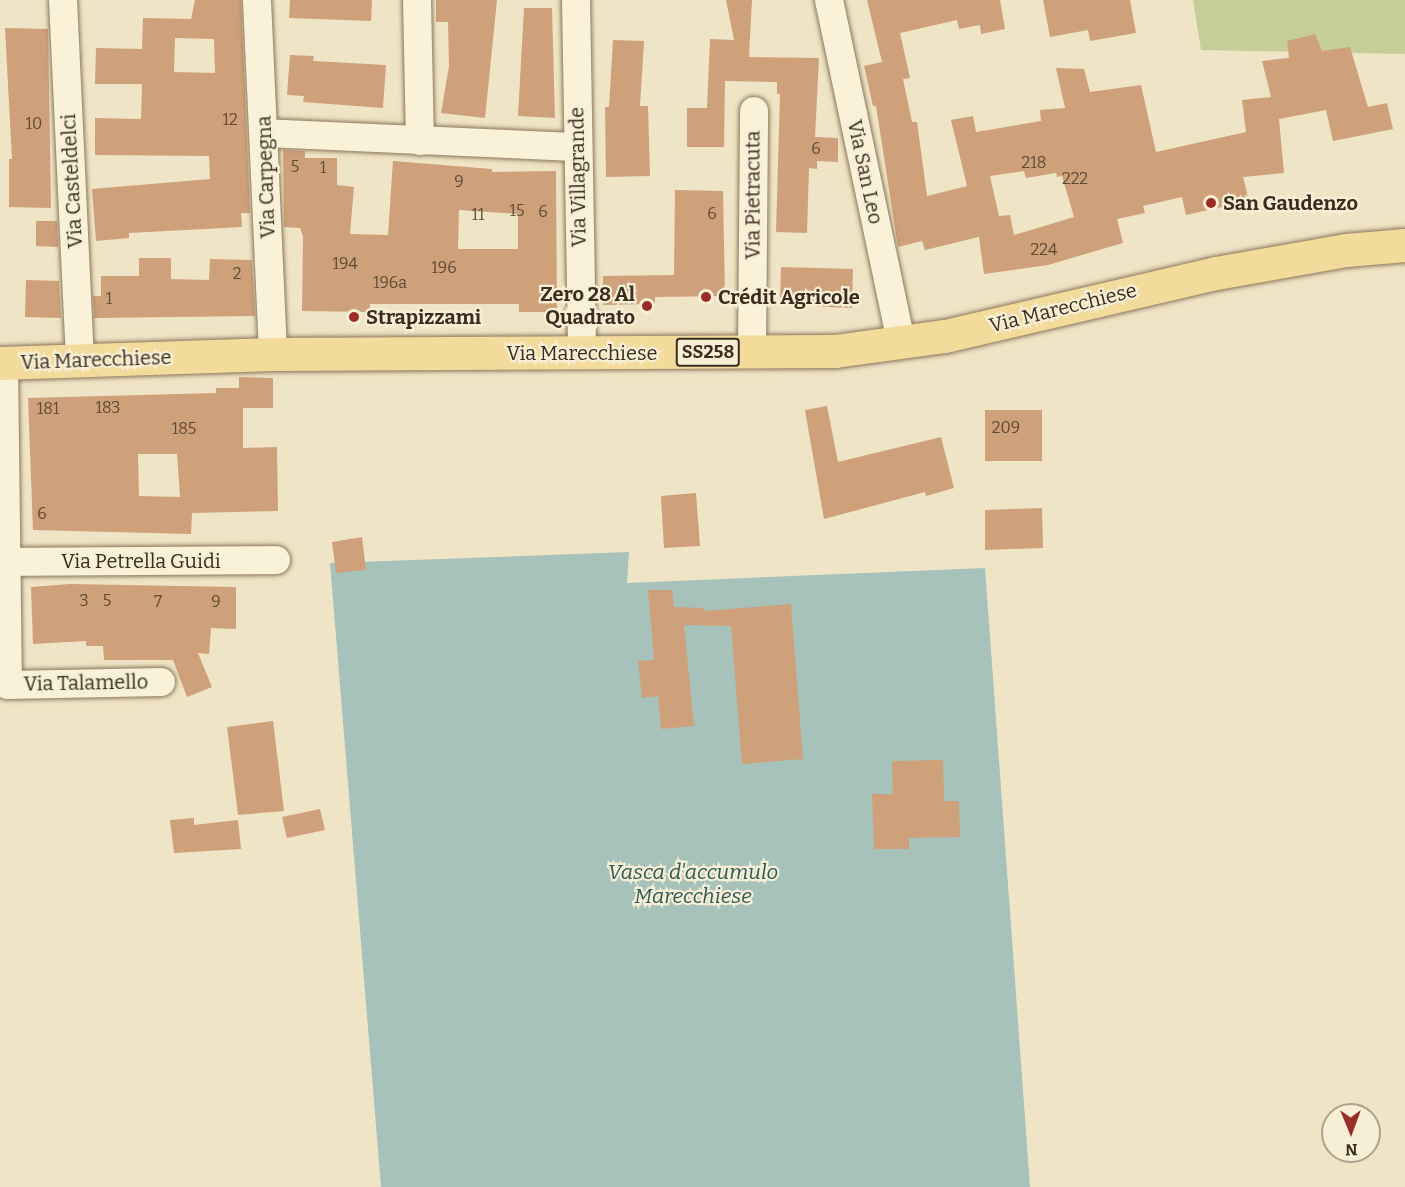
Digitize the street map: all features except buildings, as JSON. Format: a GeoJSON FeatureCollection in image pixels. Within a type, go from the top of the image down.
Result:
{"type":"FeatureCollection","features":[{"type":"Feature","properties":{"kind":"main road","name":"Via Marecchiese"},"geometry":{"type":"LineString","coordinates":[[2,363],[273,354],[835,351],[901,344],[1216,273],[1346,250],[1405,245]]}},
{"type":"Feature","properties":{"kind":"street","name":"Via Casteldelci"},"geometry":{"type":"LineString","coordinates":[[63,0],[80,362]]}},
{"type":"Feature","properties":{"kind":"street","name":"Via Carpegna"},"geometry":{"type":"LineString","coordinates":[[257,0],[273,354]]}},
{"type":"Feature","properties":{"kind":"street"},"geometry":{"type":"LineString","coordinates":[[417,0],[420,141]]}},
{"type":"Feature","properties":{"kind":"street","name":"Via Villagrande"},"geometry":{"type":"LineString","coordinates":[[576,0],[582,353]]}},
{"type":"Feature","properties":{"kind":"street","name":"Via San Leo"},"geometry":{"type":"LineString","coordinates":[[829,0],[901,344]]}},
{"type":"Feature","properties":{"kind":"street","name":"Via Pietracuta"},"geometry":{"type":"LineString","coordinates":[[752,352],[754,111]]}},
{"type":"Feature","properties":{"kind":"street"},"geometry":{"type":"LineString","coordinates":[[264,133],[577,147]]}},
{"type":"Feature","properties":{"kind":"street","name":"Via Talamello"},"geometry":{"type":"LineString","coordinates":[[2,363],[8,684],[161,682]]}},
{"type":"Feature","properties":{"kind":"street","name":"Via Petrella Guidi"},"geometry":{"type":"LineString","coordinates":[[6,562],[276,560]]}},
{"type":"Feature","properties":{"kind":"green space"},"geometry":{"type":"Polygon","coordinates":[[[1193,0],[1405,0],[1405,54],[1201,50],[1193,0]]]}},
{"type":"Feature","properties":{"kind":"water","name":"Vasca d'accumulo Marecchiese"},"geometry":{"type":"Polygon","coordinates":[[[629,552],[627,583],[985,568],[1030,1187],[381,1187],[330,563],[629,552]]]}},
{"type":"Feature","properties":{"kind":"place","name":"San Gaudenzo"},"geometry":{"type":"Point","coordinates":[1211,203]}},
{"type":"Feature","properties":{"kind":"place","name":"Crédit Agricole"},"geometry":{"type":"Point","coordinates":[706,297]}},
{"type":"Feature","properties":{"kind":"place","name":"Zero 28 Al Quadrato"},"geometry":{"type":"Point","coordinates":[647,306]}},
{"type":"Feature","properties":{"kind":"place","name":"Strapizzami"},"geometry":{"type":"Point","coordinates":[354,317]}}]}
